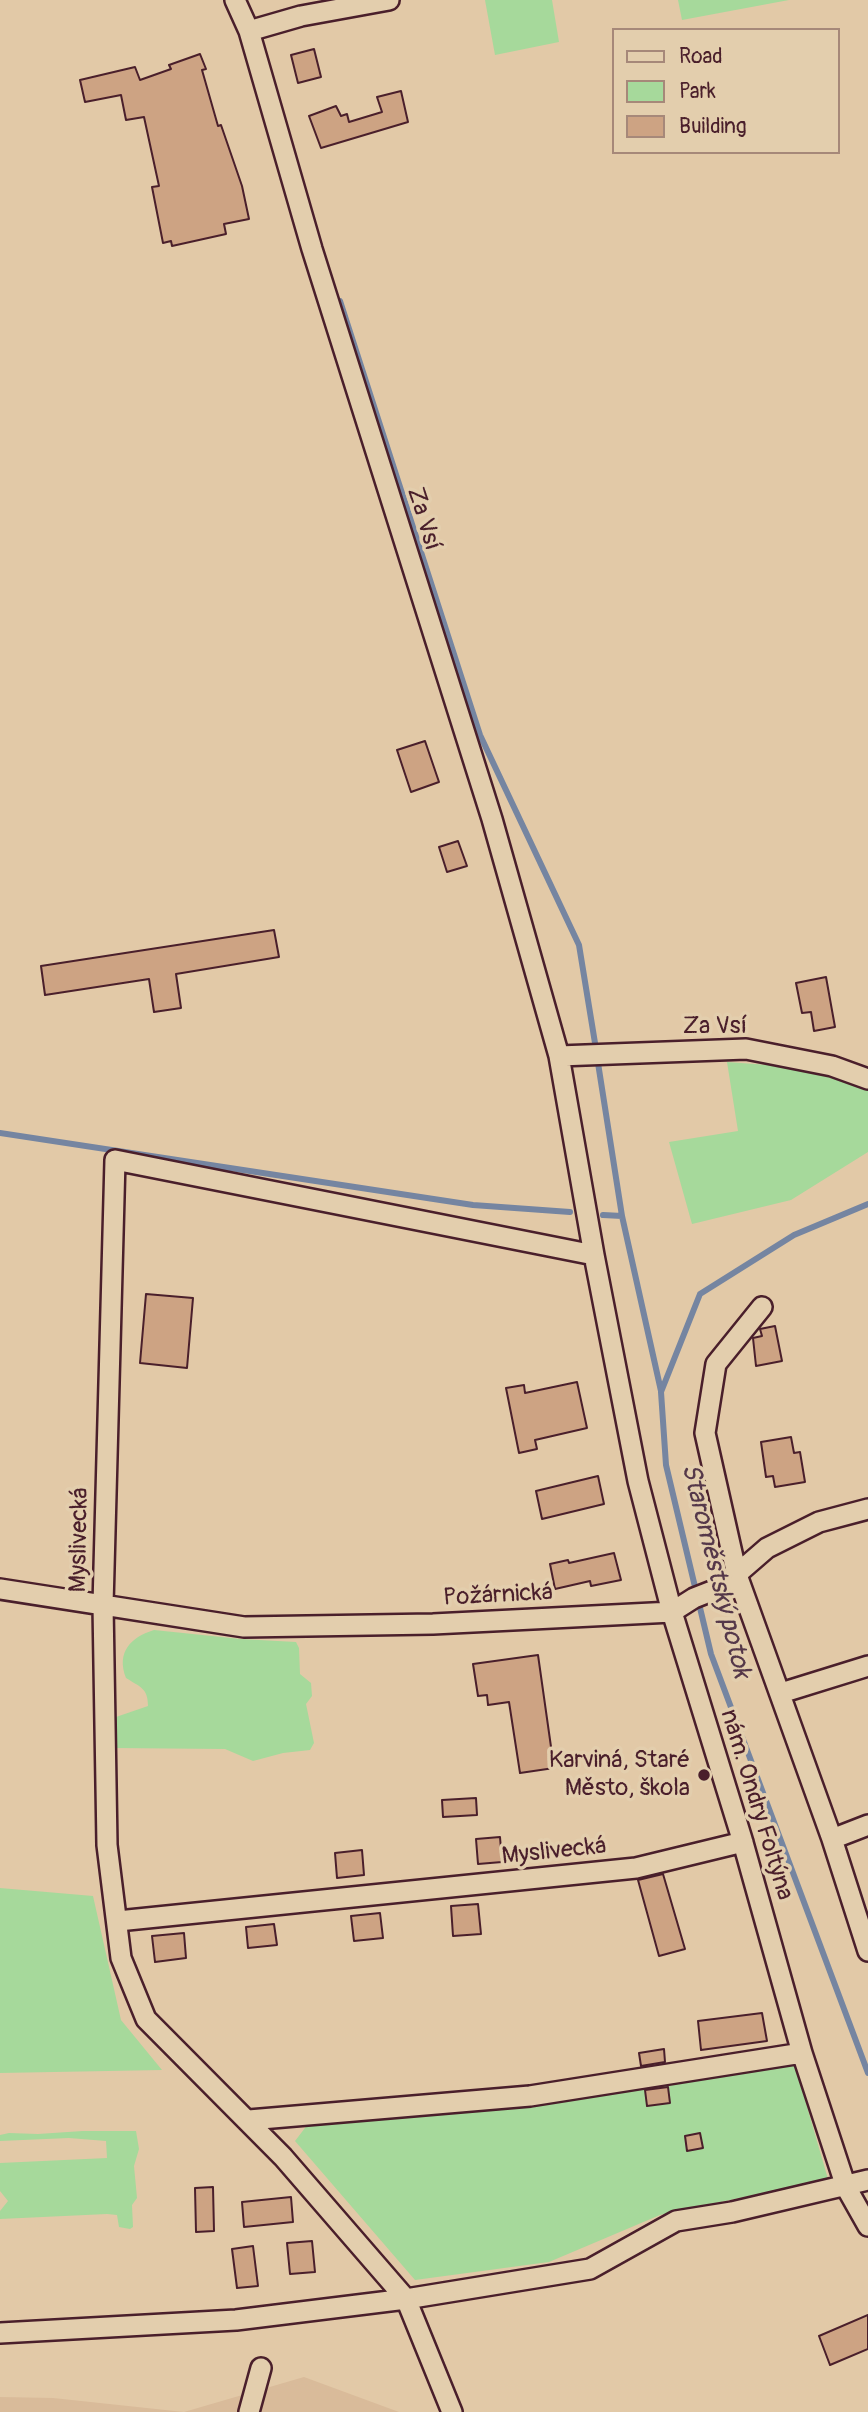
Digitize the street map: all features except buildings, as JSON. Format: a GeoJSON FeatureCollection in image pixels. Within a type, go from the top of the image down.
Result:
{"type":"FeatureCollection","features":[{"type":"Feature","properties":{"kind":"street","name":"Za Vsí"},"geometry":{"type":"LineString","coordinates":[[235,0],[249,31],[312,248],[492,819],[559,1056],[589,1226]]}},
{"type":"Feature","properties":{"kind":"street"},"geometry":{"type":"LineString","coordinates":[[249,31],[302,16],[389,0]]}},
{"type":"Feature","properties":{"kind":"street","name":"Za Vsí"},"geometry":{"type":"LineString","coordinates":[[559,1056],[746,1049],[832,1066],[868,1079]]}},
{"type":"Feature","properties":{"kind":"street","name":"Myslivecká"},"geometry":{"type":"LineString","coordinates":[[452,2412],[406,2299],[249,2120],[146,2019],[121,1958],[107,1844],[103,1605],[114,1160],[594,1255]]}},
{"type":"Feature","properties":{"kind":"street","name":"nám. Ondry Foltýna"},"geometry":{"type":"LineString","coordinates":[[589,1226],[638,1482],[672,1612],[743,1842],[802,2053],[846,2186],[868,2226]]}},
{"type":"Feature","properties":{"kind":"street"},"geometry":{"type":"LineString","coordinates":[[762,1307],[716,1364],[705,1433],[737,1575],[832,1839],[868,1951]]}},
{"type":"Feature","properties":{"kind":"street","name":"Požárnická"},"geometry":{"type":"LineString","coordinates":[[0,1589],[244,1627],[433,1624],[672,1612],[722,1587],[766,1548],[818,1522],[868,1509]]}},
{"type":"Feature","properties":{"kind":"street"},"geometry":{"type":"LineString","coordinates":[[780,1693],[868,1666]]}},
{"type":"Feature","properties":{"kind":"street"},"geometry":{"type":"LineString","coordinates":[[832,1839],[868,1825]]}},
{"type":"Feature","properties":{"kind":"street","name":"Myslivecká"},"geometry":{"type":"LineString","coordinates":[[117,1921],[636,1868],[743,1842]]}},
{"type":"Feature","properties":{"kind":"street"},"geometry":{"type":"LineString","coordinates":[[249,2120],[530,2096],[802,2053]]}},
{"type":"Feature","properties":{"kind":"street"},"geometry":{"type":"LineString","coordinates":[[0,2333],[236,2320],[406,2299],[590,2269],[676,2221],[732,2212],[868,2180]]}},
{"type":"Feature","properties":{"kind":"street"},"geometry":{"type":"LineString","coordinates":[[249,2412],[261,2368]]}},
{"type":"Feature","properties":{"kind":"shaded area"},"geometry":{"type":"Polygon","coordinates":[[[304,2377],[399,2412],[184,2412],[304,2377]]]}},
{"type":"Feature","properties":{"kind":"shaded area"},"geometry":{"type":"Polygon","coordinates":[[[0,2397],[53,2398],[184,2412],[0,2412],[0,2397]]]}},
{"type":"Feature","properties":{"kind":"green space"},"geometry":{"type":"Polygon","coordinates":[[[485,0],[552,0],[559,42],[495,55],[485,0]]]}},
{"type":"Feature","properties":{"kind":"green space"},"geometry":{"type":"Polygon","coordinates":[[[678,0],[789,0],[682,20],[678,0]]]}},
{"type":"Feature","properties":{"kind":"green space"},"geometry":{"type":"Polygon","coordinates":[[[727,1062],[824,1069],[868,1086],[868,1152],[791,1200],[692,1224],[669,1142],[738,1131],[727,1062]]]}},
{"type":"Feature","properties":{"kind":"green space"},"geometry":{"type":"Polygon","coordinates":[[[154,1630],[296,1642],[299,1648],[300,1674],[311,1683],[312,1696],[306,1704],[314,1743],[310,1750],[283,1753],[253,1761],[225,1749],[113,1748],[116,1717],[148,1706],[145,1692],[126,1678],[123,1669],[124,1653],[132,1641],[154,1630]]]}},
{"type":"Feature","properties":{"kind":"green space"},"geometry":{"type":"Polygon","coordinates":[[[0,1888],[93,1896],[121,2020],[162,2070],[0,2073],[0,1888]]]}},
{"type":"Feature","properties":{"kind":"green space"},"geometry":{"type":"Polygon","coordinates":[[[794,2062],[828,2179],[660,2215],[549,2262],[415,2280],[295,2141],[308,2124],[593,2096],[794,2062]]]}},
{"type":"Feature","properties":{"kind":"green space"},"geometry":{"type":"Polygon","coordinates":[[[136,2131],[139,2149],[134,2166],[137,2198],[132,2205],[133,2227],[119,2227],[117,2215],[107,2214],[0,2219],[0,2211],[8,2201],[0,2191],[0,2163],[107,2158],[106,2141],[69,2138],[0,2141],[0,2135],[136,2131]]]}},
{"type":"Feature","properties":{"kind":"waterway"},"geometry":{"type":"LineString","coordinates":[[340,301],[480,735],[579,945],[595,1043]]}},
{"type":"Feature","properties":{"kind":"waterway"},"geometry":{"type":"LineString","coordinates":[[598,1063],[622,1216]]}},
{"type":"Feature","properties":{"kind":"waterway"},"geometry":{"type":"LineString","coordinates":[[0,1133],[473,1205],[570,1212]]}},
{"type":"Feature","properties":{"kind":"waterway","name":"Staroměstský potok"},"geometry":{"type":"LineString","coordinates":[[868,1204],[794,1235],[700,1294],[661,1392],[666,1465],[711,1654],[868,2073]]}},
{"type":"Feature","properties":{"kind":"waterway"},"geometry":{"type":"LineString","coordinates":[[603,1215],[622,1216],[661,1391]]}},
{"type":"Feature","properties":{"kind":"place","name":"Karviná, Staré Město, škola"},"geometry":{"type":"Point","coordinates":[704,1775]}}]}
